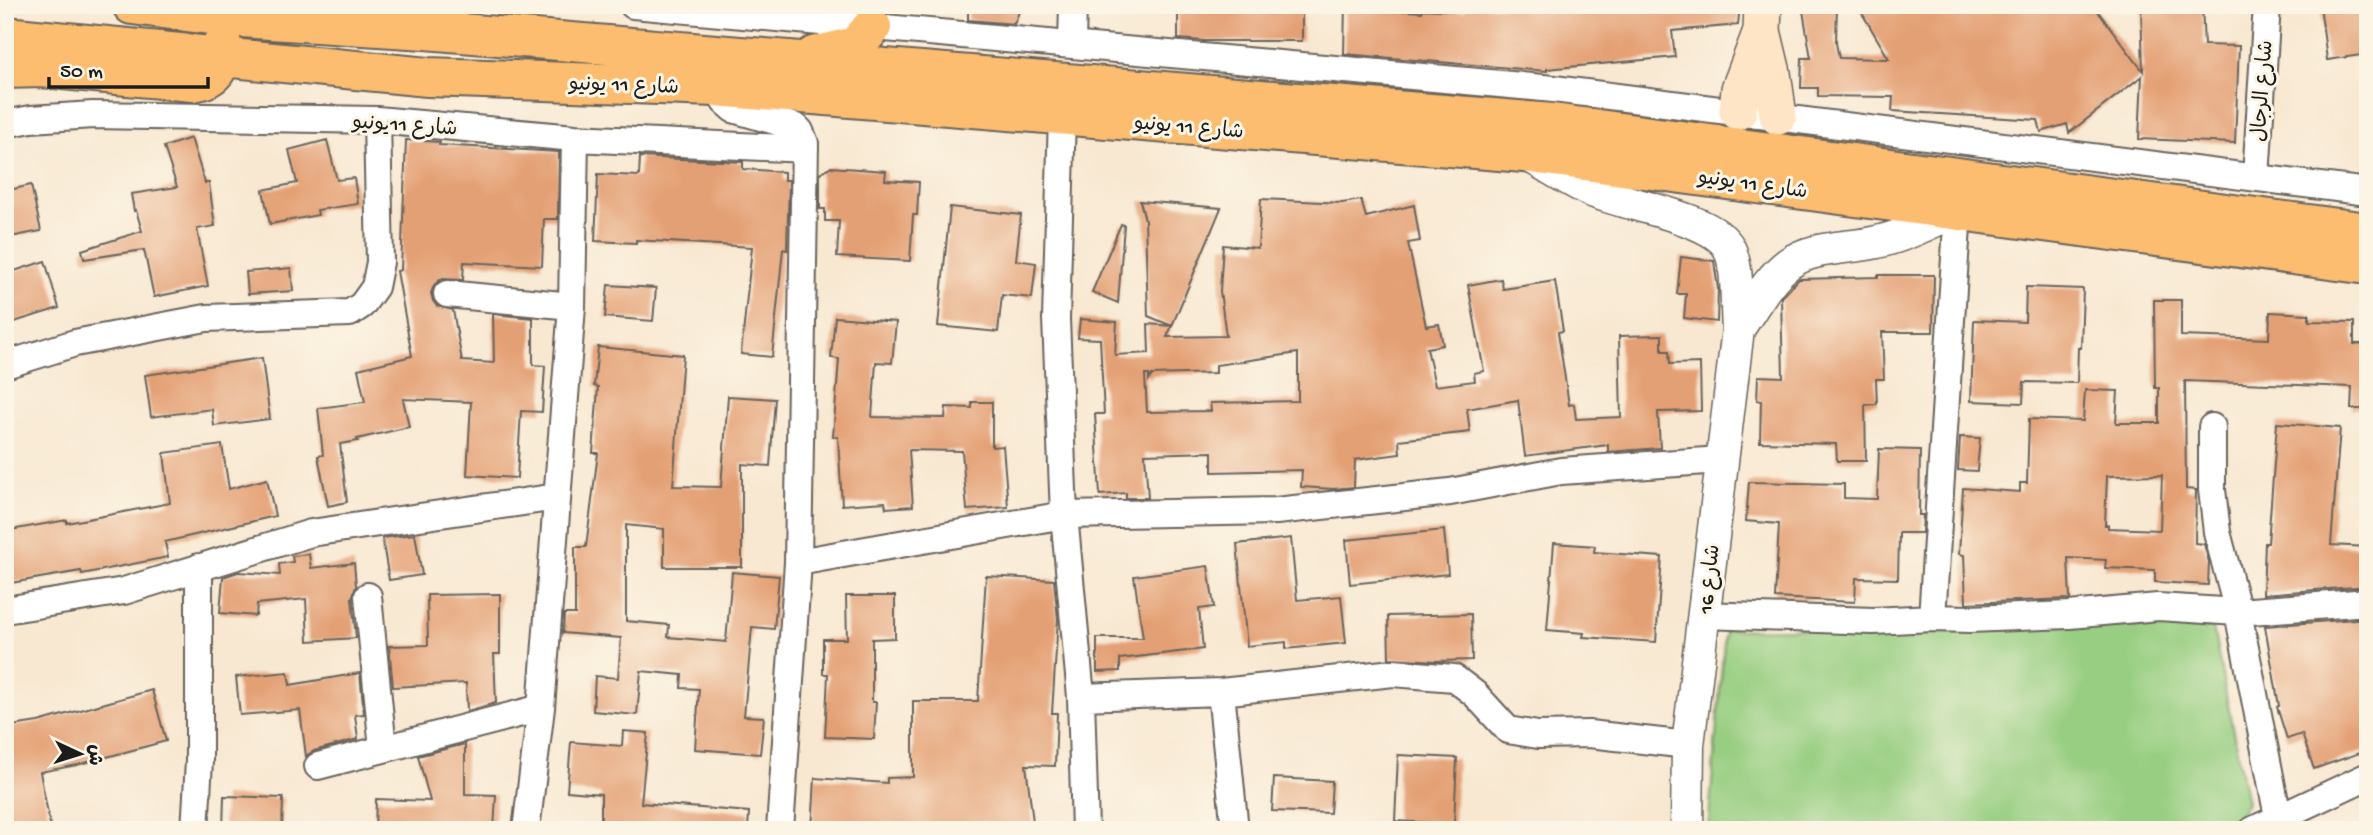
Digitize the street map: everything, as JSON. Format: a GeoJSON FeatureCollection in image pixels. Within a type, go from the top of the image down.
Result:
{"type":"FeatureCollection","features":[{"type":"Feature","properties":{"kind":"highway","name":"شارع 11 يونيو"},"geometry":{"type":"LineString","coordinates":[[132,5],[1553,123],[2368,232]]}},
{"type":"Feature","properties":{"kind":"highway"},"geometry":{"type":"LineString","coordinates":[[347,5],[368,14],[425,30]]}},
{"type":"Feature","properties":{"kind":"highway"},"geometry":{"type":"LineString","coordinates":[[5,69],[41,68],[193,82],[206,80],[219,67],[225,11]]}},
{"type":"Feature","properties":{"kind":"highway"},"geometry":{"type":"LineString","coordinates":[[794,60],[856,46],[872,27]]}},
{"type":"Feature","properties":{"kind":"highway","name":"شارع 11 يونيو"},"geometry":{"type":"LineString","coordinates":[[5,36],[428,77],[716,88],[1524,153],[2368,265]]}},
{"type":"Feature","properties":{"kind":"main road"},"geometry":{"type":"LineString","coordinates":[[1738,111],[1740,89],[1762,18]]}},
{"type":"Feature","properties":{"kind":"main road"},"geometry":{"type":"LineString","coordinates":[[1762,18],[1778,116]]}},
{"type":"Feature","properties":{"kind":"street"},"geometry":{"type":"LineString","coordinates":[[633,5],[1554,89],[2368,192]]}},
{"type":"Feature","properties":{"kind":"street"},"geometry":{"type":"LineString","coordinates":[[1072,44],[1073,5]]}},
{"type":"Feature","properties":{"kind":"street","name":"شارع الرجال"},"geometry":{"type":"LineString","coordinates":[[2256,177],[2267,5]]}},
{"type":"Feature","properties":{"kind":"street"},"geometry":{"type":"LineString","coordinates":[[716,88],[733,109],[796,127],[803,136],[798,562],[780,830]]}},
{"type":"Feature","properties":{"kind":"street","name":"شارع 11يونيو"},"geometry":{"type":"LineString","coordinates":[[5,124],[93,116],[377,120],[575,138],[804,149]]}},
{"type":"Feature","properties":{"kind":"street"},"geometry":{"type":"LineString","coordinates":[[1062,116],[1056,319],[1064,515],[1081,697],[1085,830]]}},
{"type":"Feature","properties":{"kind":"street"},"geometry":{"type":"LineString","coordinates":[[5,365],[75,343],[205,318],[350,313],[362,305],[375,287],[380,261],[377,120]]}},
{"type":"Feature","properties":{"kind":"street"},"geometry":{"type":"LineString","coordinates":[[526,830],[541,708],[572,306],[575,138]]}},
{"type":"Feature","properties":{"kind":"street","name":"شارع 16"},"geometry":{"type":"LineString","coordinates":[[1524,153],[1591,190],[1638,207],[1697,223],[1728,246],[1734,261],[1738,329],[1688,745],[1687,830]]}},
{"type":"Feature","properties":{"kind":"street"},"geometry":{"type":"LineString","coordinates":[[1738,329],[1775,278],[1788,265],[1803,256],[1904,234],[1958,210],[1932,618]]}},
{"type":"Feature","properties":{"kind":"street"},"geometry":{"type":"LineString","coordinates":[[447,294],[572,306]]}},
{"type":"Feature","properties":{"kind":"street"},"geometry":{"type":"LineString","coordinates":[[2212,427],[2212,490],[2217,533],[2238,612],[2278,817]]}},
{"type":"Feature","properties":{"kind":"street"},"geometry":{"type":"LineString","coordinates":[[798,562],[1064,515],[1276,511],[1450,492],[1561,471],[1721,460]]}},
{"type":"Feature","properties":{"kind":"street"},"geometry":{"type":"LineString","coordinates":[[5,610],[124,591],[310,533],[557,497]]}},
{"type":"Feature","properties":{"kind":"street"},"geometry":{"type":"LineString","coordinates":[[195,830],[199,761],[199,567]]}},
{"type":"Feature","properties":{"kind":"street"},"geometry":{"type":"LineString","coordinates":[[368,596],[383,749]]}},
{"type":"Feature","properties":{"kind":"street"},"geometry":{"type":"LineString","coordinates":[[1704,615],[1873,621],[1932,618],[1970,620],[2158,607],[2238,612],[2368,602]]}},
{"type":"Feature","properties":{"kind":"street"},"geometry":{"type":"LineString","coordinates":[[1081,697],[1221,692],[1393,673],[1454,678],[1475,694],[1508,730],[1538,735],[1589,734],[1688,745]]}},
{"type":"Feature","properties":{"kind":"street"},"geometry":{"type":"LineString","coordinates":[[1221,692],[1235,830]]}},
{"type":"Feature","properties":{"kind":"street"},"geometry":{"type":"LineString","coordinates":[[318,766],[541,708]]}},
{"type":"Feature","properties":{"kind":"street"},"geometry":{"type":"LineString","coordinates":[[2253,830],[2368,776]]}},
{"type":"Feature","properties":{"kind":"green space"},"geometry":{"type":"Polygon","coordinates":[[[2098,624],[2213,628],[2247,803],[2227,830],[1708,830],[1725,630],[2098,624]]]}},
{"type":"Feature","properties":{"kind":"building"},"geometry":{"type":"Polygon","coordinates":[[[968,5],[1022,5],[1014,24],[968,20],[968,5]]]}},
{"type":"Feature","properties":{"kind":"building"},"geometry":{"type":"Polygon","coordinates":[[[1178,5],[1302,5],[1302,41],[1178,39],[1178,5]]]}},
{"type":"Feature","properties":{"kind":"building"},"geometry":{"type":"Polygon","coordinates":[[[1345,5],[1390,5],[1390,10],[1422,12],[1422,9],[1465,11],[1465,5],[1563,9],[1563,5],[1740,5],[1738,25],[1672,31],[1675,57],[1547,71],[1344,54],[1345,5]]]}},
{"type":"Feature","properties":{"kind":"building"},"geometry":{"type":"Polygon","coordinates":[[[1802,5],[1837,5],[1836,43],[1839,58],[1889,59],[1862,13],[1875,5],[2093,5],[2143,71],[2141,5],[2202,5],[2204,45],[2239,46],[2235,143],[2139,139],[2142,76],[2069,133],[2067,124],[2041,132],[2038,120],[1892,111],[1893,97],[1818,96],[1818,88],[1801,88],[1802,58],[1811,58],[1802,5]]]}},
{"type":"Feature","properties":{"kind":"building"},"geometry":{"type":"Polygon","coordinates":[[[2320,5],[2368,5],[2368,54],[2327,60],[2320,5]]]}},
{"type":"Feature","properties":{"kind":"building"},"geometry":{"type":"Polygon","coordinates":[[[191,138],[205,183],[209,183],[215,226],[197,229],[208,286],[154,297],[144,250],[84,259],[82,250],[142,231],[131,194],[177,187],[164,147],[191,138]]]}},
{"type":"Feature","properties":{"kind":"building"},"geometry":{"type":"Polygon","coordinates":[[[327,140],[337,180],[354,178],[358,204],[317,210],[318,215],[270,224],[263,190],[297,183],[289,150],[327,140]]]}},
{"type":"Feature","properties":{"kind":"building"},"geometry":{"type":"Polygon","coordinates":[[[406,140],[440,142],[439,145],[559,152],[558,219],[544,219],[542,266],[464,262],[463,280],[441,279],[434,285],[431,293],[437,306],[453,310],[462,361],[494,363],[493,314],[533,318],[533,365],[545,366],[542,412],[521,411],[517,478],[467,475],[471,402],[403,399],[409,427],[340,444],[347,502],[328,506],[318,456],[323,455],[318,408],[365,402],[358,369],[412,356],[397,271],[401,270],[406,140]]]}},
{"type":"Feature","properties":{"kind":"building"},"geometry":{"type":"Polygon","coordinates":[[[640,157],[743,162],[743,169],[784,172],[784,180],[789,180],[787,250],[783,249],[772,357],[741,354],[752,247],[636,240],[636,243],[595,241],[598,174],[639,176],[640,157]]]}},
{"type":"Feature","properties":{"kind":"building"},"geometry":{"type":"Polygon","coordinates":[[[830,167],[886,171],[885,180],[919,182],[917,215],[913,215],[910,261],[837,257],[839,221],[825,221],[825,209],[820,209],[820,173],[830,167]]]}},
{"type":"Feature","properties":{"kind":"building"},"geometry":{"type":"Polygon","coordinates":[[[31,185],[41,231],[5,238],[5,191],[31,185]]]}},
{"type":"Feature","properties":{"kind":"building"},"geometry":{"type":"Polygon","coordinates":[[[1261,199],[1342,203],[1361,200],[1366,217],[1414,205],[1420,241],[1408,243],[1426,326],[1439,324],[1443,345],[1427,348],[1435,386],[1475,381],[1474,373],[1484,371],[1468,285],[1501,279],[1503,289],[1555,281],[1563,331],[1558,332],[1569,405],[1574,404],[1576,419],[1621,417],[1619,336],[1662,335],[1662,351],[1669,351],[1670,364],[1700,363],[1701,411],[1658,412],[1660,448],[1608,452],[1608,445],[1525,456],[1518,400],[1467,409],[1470,432],[1399,440],[1400,454],[1355,460],[1354,487],[1301,487],[1302,470],[1212,472],[1212,452],[1145,454],[1148,498],[1126,498],[1126,493],[1100,495],[1095,414],[1104,414],[1100,339],[1078,338],[1080,319],[1117,322],[1115,355],[1149,353],[1148,324],[1172,326],[1167,337],[1226,336],[1220,291],[1223,245],[1258,248],[1261,199]],[[1298,353],[1216,365],[1216,373],[1152,375],[1149,380],[1149,375],[1145,375],[1147,412],[1211,411],[1210,403],[1298,401],[1298,353]]]}},
{"type":"Feature","properties":{"kind":"building"},"geometry":{"type":"Polygon","coordinates":[[[1140,201],[1221,208],[1172,326],[1148,316],[1145,220],[1140,201]]]}},
{"type":"Feature","properties":{"kind":"building"},"geometry":{"type":"Polygon","coordinates":[[[950,207],[1021,215],[1016,260],[1036,263],[1032,298],[1002,295],[998,332],[938,326],[950,207]]]}},
{"type":"Feature","properties":{"kind":"building"},"geometry":{"type":"Polygon","coordinates":[[[1121,224],[1124,225],[1118,303],[1092,292],[1121,224]]]}},
{"type":"Feature","properties":{"kind":"building"},"geometry":{"type":"Polygon","coordinates":[[[1681,257],[1714,261],[1718,289],[1717,322],[1684,318],[1686,294],[1677,294],[1681,257]]]}},
{"type":"Feature","properties":{"kind":"building"},"geometry":{"type":"Polygon","coordinates":[[[45,261],[59,308],[5,325],[5,274],[45,261]]]}},
{"type":"Feature","properties":{"kind":"building"},"geometry":{"type":"Polygon","coordinates":[[[291,268],[293,291],[248,294],[246,272],[291,268]]]}},
{"type":"Feature","properties":{"kind":"building"},"geometry":{"type":"Polygon","coordinates":[[[1934,275],[1933,332],[1882,332],[1884,379],[1876,379],[1877,404],[1865,405],[1866,461],[1837,461],[1836,444],[1760,442],[1761,401],[1757,400],[1758,376],[1783,377],[1781,297],[1799,279],[1934,275]]]}},
{"type":"Feature","properties":{"kind":"building"},"geometry":{"type":"Polygon","coordinates":[[[608,285],[656,288],[653,321],[605,317],[608,285]]]}},
{"type":"Feature","properties":{"kind":"building"},"geometry":{"type":"Polygon","coordinates":[[[2026,287],[2083,289],[2077,383],[2024,382],[2023,403],[1971,401],[1974,320],[2025,322],[2026,287]]]}},
{"type":"Feature","properties":{"kind":"building"},"geometry":{"type":"Polygon","coordinates":[[[2154,300],[2181,300],[2181,336],[2269,339],[2270,312],[2309,314],[2309,321],[2354,322],[2354,344],[2368,344],[2368,409],[2351,409],[2352,387],[2185,381],[2186,489],[2196,490],[2195,543],[2204,544],[2209,562],[2208,585],[2155,582],[2155,570],[2105,568],[2106,560],[2068,558],[2070,599],[1966,603],[1964,555],[1959,554],[1963,488],[2020,492],[2020,483],[2027,483],[2029,419],[2083,421],[2085,390],[2118,391],[2116,423],[2159,423],[2159,388],[2155,388],[2154,300]],[[2162,475],[2107,476],[2105,525],[2108,525],[2108,528],[2160,530],[2162,475]]]}},
{"type":"Feature","properties":{"kind":"building"},"geometry":{"type":"Polygon","coordinates":[[[835,317],[896,322],[892,363],[876,362],[872,417],[945,418],[946,407],[972,408],[972,402],[992,402],[992,447],[1003,446],[1008,507],[967,510],[962,451],[909,450],[913,506],[886,508],[885,502],[842,505],[838,437],[833,437],[839,359],[831,358],[835,317]]]}},
{"type":"Feature","properties":{"kind":"building"},"geometry":{"type":"Polygon","coordinates":[[[598,347],[683,355],[673,486],[721,487],[728,396],[775,399],[770,466],[742,464],[742,567],[664,567],[664,529],[626,525],[626,621],[669,625],[668,637],[726,642],[732,572],[779,576],[774,629],[752,627],[744,716],[764,717],[760,754],[695,749],[699,689],[681,688],[682,675],[641,671],[637,715],[593,711],[595,676],[618,678],[621,638],[563,633],[564,614],[575,614],[575,547],[586,547],[598,453],[593,453],[598,387],[594,386],[598,347]]]}},
{"type":"Feature","properties":{"kind":"building"},"geometry":{"type":"Polygon","coordinates":[[[262,358],[270,419],[214,426],[212,409],[151,417],[145,375],[262,358]]]}},
{"type":"Feature","properties":{"kind":"building"},"geometry":{"type":"Polygon","coordinates":[[[2277,423],[2340,428],[2331,545],[2368,547],[2368,586],[2263,594],[2265,543],[2268,543],[2277,423]]]}},
{"type":"Feature","properties":{"kind":"building"},"geometry":{"type":"Polygon","coordinates":[[[1960,437],[1980,438],[1977,471],[1958,470],[1960,437]]]}},
{"type":"Feature","properties":{"kind":"building"},"geometry":{"type":"Polygon","coordinates":[[[222,445],[229,489],[267,479],[275,516],[165,542],[168,557],[82,574],[81,571],[5,584],[5,531],[67,520],[67,523],[170,503],[164,453],[222,445]]]}},
{"type":"Feature","properties":{"kind":"building"},"geometry":{"type":"Polygon","coordinates":[[[1879,449],[1920,450],[1919,515],[1923,515],[1922,533],[1899,533],[1898,579],[1856,578],[1855,602],[1775,598],[1779,524],[1746,521],[1749,482],[1844,484],[1844,498],[1877,499],[1879,449]]]}},
{"type":"Feature","properties":{"kind":"building"},"geometry":{"type":"Polygon","coordinates":[[[1444,530],[1448,574],[1350,584],[1346,540],[1444,530]]]}},
{"type":"Feature","properties":{"kind":"building"},"geometry":{"type":"Polygon","coordinates":[[[415,534],[422,575],[389,580],[382,538],[415,534]]]}},
{"type":"Feature","properties":{"kind":"building"},"geometry":{"type":"Polygon","coordinates":[[[1291,538],[1297,600],[1341,596],[1346,643],[1286,649],[1286,642],[1247,646],[1237,544],[1291,538]]]}},
{"type":"Feature","properties":{"kind":"building"},"geometry":{"type":"Polygon","coordinates":[[[1554,543],[1595,546],[1594,552],[1662,557],[1656,642],[1583,637],[1584,633],[1547,630],[1554,543]]]}},
{"type":"Feature","properties":{"kind":"building"},"geometry":{"type":"Polygon","coordinates":[[[309,554],[311,568],[354,563],[356,586],[352,598],[356,638],[308,641],[306,599],[257,604],[256,616],[220,613],[223,577],[238,572],[280,575],[279,564],[293,562],[292,556],[309,554]]]}},
{"type":"Feature","properties":{"kind":"building"},"geometry":{"type":"Polygon","coordinates":[[[1208,566],[1214,607],[1199,609],[1203,649],[1120,659],[1120,671],[1097,672],[1097,638],[1143,638],[1134,576],[1208,566]]]}},
{"type":"Feature","properties":{"kind":"building"},"geometry":{"type":"Polygon","coordinates":[[[986,576],[1054,580],[1058,619],[1052,713],[1057,713],[1055,766],[1026,765],[1034,830],[988,830],[987,822],[869,827],[869,830],[812,830],[815,778],[887,783],[887,778],[913,777],[913,701],[978,701],[986,576]]]}},
{"type":"Feature","properties":{"kind":"building"},"geometry":{"type":"Polygon","coordinates":[[[500,594],[500,654],[494,654],[496,703],[467,711],[466,683],[393,687],[389,646],[428,645],[427,595],[500,594]]]}},
{"type":"Feature","properties":{"kind":"building"},"geometry":{"type":"Polygon","coordinates":[[[846,596],[895,596],[895,638],[872,639],[872,702],[876,702],[874,739],[825,737],[828,674],[823,674],[823,639],[847,639],[846,596]]]}},
{"type":"Feature","properties":{"kind":"building"},"geometry":{"type":"Polygon","coordinates":[[[1471,614],[1472,660],[1389,658],[1388,616],[1471,614]]]}},
{"type":"Feature","properties":{"kind":"building"},"geometry":{"type":"Polygon","coordinates":[[[2368,618],[2368,750],[2314,769],[2302,734],[2287,739],[2277,707],[2279,706],[2265,626],[2368,618]]]}},
{"type":"Feature","properties":{"kind":"building"},"geometry":{"type":"Polygon","coordinates":[[[288,672],[290,685],[360,673],[364,714],[355,715],[358,739],[314,751],[306,756],[300,710],[240,715],[236,677],[288,672]]]}},
{"type":"Feature","properties":{"kind":"building"},"geometry":{"type":"Polygon","coordinates":[[[152,690],[166,741],[40,772],[51,830],[5,830],[5,727],[38,722],[152,690]]]}},
{"type":"Feature","properties":{"kind":"building"},"geometry":{"type":"Polygon","coordinates":[[[623,731],[648,733],[641,803],[749,812],[748,830],[601,830],[601,794],[567,791],[571,742],[622,746],[623,731]]]}},
{"type":"Feature","properties":{"kind":"building"},"geometry":{"type":"Polygon","coordinates":[[[465,744],[465,794],[496,795],[494,830],[375,830],[376,799],[430,801],[418,756],[465,744]]]}},
{"type":"Feature","properties":{"kind":"building"},"geometry":{"type":"Polygon","coordinates":[[[1398,755],[1457,758],[1454,824],[1395,821],[1398,755]]]}},
{"type":"Feature","properties":{"kind":"building"},"geometry":{"type":"Polygon","coordinates":[[[1274,778],[1332,781],[1330,813],[1272,811],[1274,778]]]}},
{"type":"Feature","properties":{"kind":"building"},"geometry":{"type":"Polygon","coordinates":[[[224,796],[283,798],[282,830],[223,830],[224,796]]]}}]}
